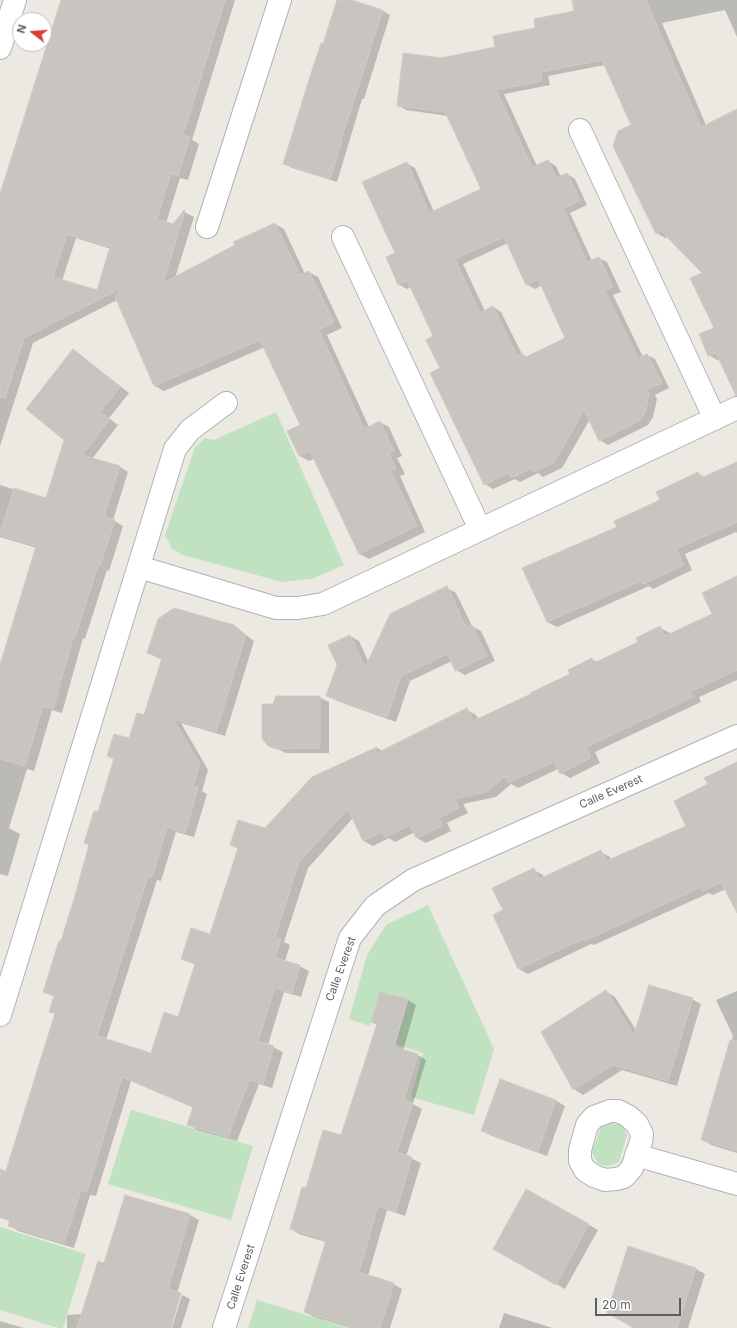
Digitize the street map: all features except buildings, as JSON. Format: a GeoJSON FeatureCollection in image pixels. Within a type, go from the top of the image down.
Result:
{"type":"FeatureCollection","features":[{"type":"Feature","properties":{"kind":"street"},"geometry":{"type":"LineString","coordinates":[[0,48],[15,0]]}},
{"type":"Feature","properties":{"kind":"street"},"geometry":{"type":"LineString","coordinates":[[207,227],[280,0]]}},
{"type":"Feature","properties":{"kind":"street"},"geometry":{"type":"LineString","coordinates":[[580,130],[715,419]]}},
{"type":"Feature","properties":{"kind":"street"},"geometry":{"type":"LineString","coordinates":[[343,237],[480,529]]}},
{"type":"Feature","properties":{"kind":"street"},"geometry":{"type":"LineString","coordinates":[[0,1015],[175,449],[190,430],[226,403]]}},
{"type":"Feature","properties":{"kind":"street"},"geometry":{"type":"LineString","coordinates":[[139,567],[276,608],[298,608],[323,604],[737,408]]}},
{"type":"Feature","properties":{"kind":"street","name":"Calle Everest"},"geometry":{"type":"LineString","coordinates":[[224,1328],[350,938],[375,906],[413,880],[737,736]]}},
{"type":"Feature","properties":{"kind":"street"},"geometry":{"type":"LineString","coordinates":[[636,1155],[737,1184]]}},
{"type":"Feature","properties":{"kind":"green space"},"geometry":{"type":"Polygon","coordinates":[[[276,412],[344,565],[312,579],[282,582],[183,555],[172,549],[165,535],[195,447],[205,438],[214,440],[276,412]]]}},
{"type":"Feature","properties":{"kind":"green space"},"geometry":{"type":"Polygon","coordinates":[[[428,905],[494,1049],[474,1115],[411,1097],[423,1053],[395,1044],[408,999],[380,992],[370,1026],[349,1019],[367,955],[386,925],[428,905]]]}},
{"type":"Feature","properties":{"kind":"green space"},"geometry":{"type":"Polygon","coordinates":[[[131,1110],[253,1146],[231,1220],[108,1184],[131,1110]]]}},
{"type":"Feature","properties":{"kind":"green space"},"geometry":{"type":"Polygon","coordinates":[[[611,1123],[623,1126],[627,1135],[619,1162],[608,1166],[598,1164],[592,1152],[601,1127],[611,1123]]]}},
{"type":"Feature","properties":{"kind":"green space"},"geometry":{"type":"Polygon","coordinates":[[[0,1227],[86,1254],[63,1328],[58,1328],[0,1310],[0,1227]]]}},
{"type":"Feature","properties":{"kind":"green space"},"geometry":{"type":"Polygon","coordinates":[[[257,1300],[349,1328],[248,1328],[257,1300]]]}}]}
